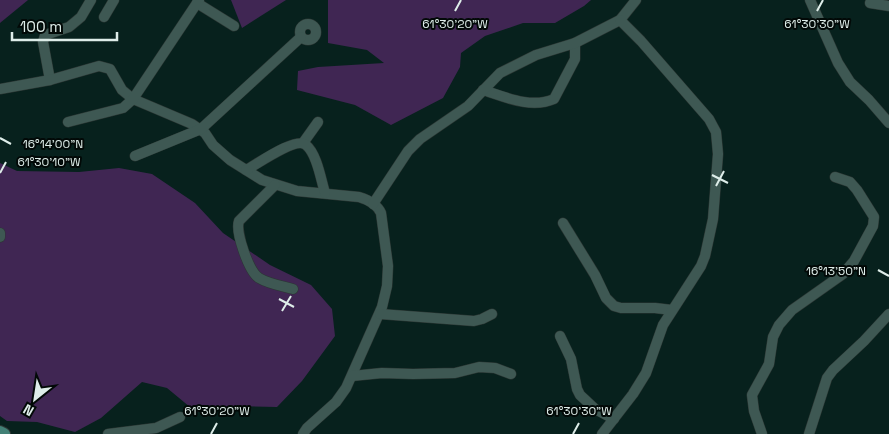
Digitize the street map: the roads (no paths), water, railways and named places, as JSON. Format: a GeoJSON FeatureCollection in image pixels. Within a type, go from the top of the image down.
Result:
{"type":"FeatureCollection","features":[{"type":"Feature","properties":{"kind":"main road"},"geometry":{"type":"LineString","coordinates":[[0,432],[4,434]]}},
{"type":"Feature","properties":{"kind":"street"},"geometry":{"type":"LineString","coordinates":[[50,80],[43,42],[45,34],[69,27],[81,17],[91,0]]}},
{"type":"Feature","properties":{"kind":"street"},"geometry":{"type":"LineString","coordinates":[[104,17],[114,0]]}},
{"type":"Feature","properties":{"kind":"street"},"geometry":{"type":"LineString","coordinates":[[373,204],[408,151],[420,139],[468,106],[500,73],[536,55],[575,43],[620,20],[636,0]]}},
{"type":"Feature","properties":{"kind":"street"},"geometry":{"type":"LineString","coordinates":[[810,0],[838,63],[850,82],[889,123]]}},
{"type":"Feature","properties":{"kind":"street"},"geometry":{"type":"LineString","coordinates":[[68,122],[122,108],[132,99],[198,1],[234,26]]}},
{"type":"Feature","properties":{"kind":"street"},"geometry":{"type":"LineString","coordinates":[[870,3],[889,6]]}},
{"type":"Feature","properties":{"kind":"street"},"geometry":{"type":"LineString","coordinates":[[602,434],[633,394],[646,373],[663,325],[701,266],[713,219],[717,187],[718,141],[714,126],[641,41],[620,20]]}},
{"type":"Feature","properties":{"kind":"street"},"geometry":{"type":"LineString","coordinates":[[135,156],[201,129],[301,37]]}},
{"type":"Feature","properties":{"kind":"street"},"geometry":{"type":"LineString","coordinates":[[482,90],[531,103],[554,99],[575,60],[575,43]]}},
{"type":"Feature","properties":{"kind":"street"},"geometry":{"type":"LineString","coordinates":[[0,89],[50,80],[100,66],[110,70],[122,90],[132,99],[201,129],[230,160],[262,180],[297,191],[360,197],[368,200],[381,213],[388,266],[385,298],[380,314],[346,388],[336,402],[307,428],[303,434]]}},
{"type":"Feature","properties":{"kind":"street"},"geometry":{"type":"LineString","coordinates":[[303,143],[318,122]]}},
{"type":"Feature","properties":{"kind":"street"},"geometry":{"type":"LineString","coordinates":[[246,170],[279,151],[296,143],[303,143],[307,145],[313,156],[325,193]]}},
{"type":"Feature","properties":{"kind":"street"},"geometry":{"type":"LineString","coordinates":[[762,434],[754,411],[752,395],[769,364],[773,337],[779,325],[792,310],[843,274],[854,260],[873,226],[874,217],[857,190],[850,182],[835,177]]}},
{"type":"Feature","properties":{"kind":"street"},"geometry":{"type":"LineString","coordinates":[[275,185],[239,221],[237,229],[254,274],[260,278],[293,289]]}},
{"type":"Feature","properties":{"kind":"street"},"geometry":{"type":"LineString","coordinates":[[563,223],[594,274],[606,298],[614,306],[621,308],[672,310]]}},
{"type":"Feature","properties":{"kind":"street"},"geometry":{"type":"LineString","coordinates":[[380,314],[474,320],[482,319],[492,314]]}},
{"type":"Feature","properties":{"kind":"street"},"geometry":{"type":"LineString","coordinates":[[811,433],[828,378],[833,370],[889,314]]}},
{"type":"Feature","properties":{"kind":"street"},"geometry":{"type":"LineString","coordinates":[[560,336],[571,359],[580,395],[595,409],[614,419]]}},
{"type":"Feature","properties":{"kind":"street"},"geometry":{"type":"LineString","coordinates":[[352,376],[382,373],[455,373],[479,367],[494,368],[511,374]]}},
{"type":"Feature","properties":{"kind":"street"},"geometry":{"type":"LineString","coordinates":[[108,434],[156,428],[180,417]]}}]}
